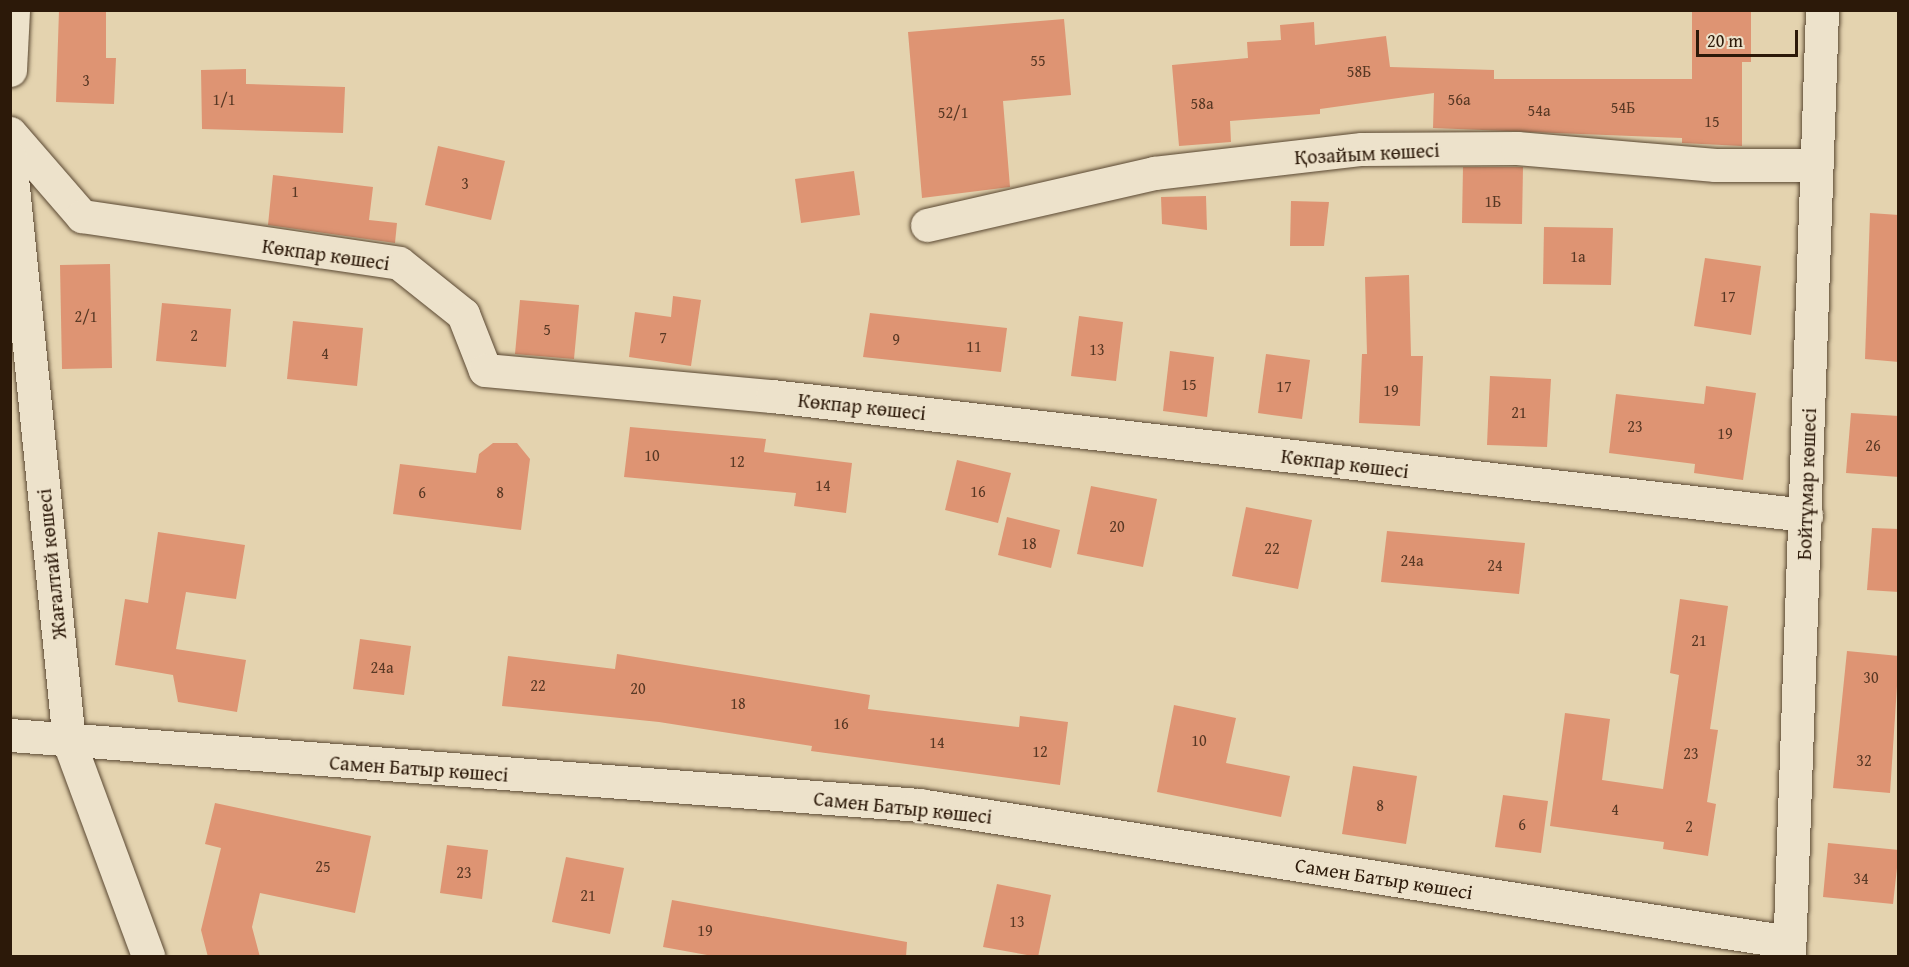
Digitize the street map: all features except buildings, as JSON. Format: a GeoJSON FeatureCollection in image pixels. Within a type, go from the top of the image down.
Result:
{"type":"FeatureCollection","features":[{"type":"Feature","properties":{"kind":"street"},"geometry":{"type":"LineString","coordinates":[[10,70],[13,10]]}},
{"type":"Feature","properties":{"kind":"street","name":"Бойтұмар көшесі"},"geometry":{"type":"LineString","coordinates":[[1789,949],[1806,515],[1814,165],[1822,10]]}},
{"type":"Feature","properties":{"kind":"street","name":"Көкпар көшесі"},"geometry":{"type":"LineString","coordinates":[[10,133],[82,216],[399,263],[463,314],[484,369],[832,402],[1806,515]]}},
{"type":"Feature","properties":{"kind":"street","name":"Қозайым көшесі"},"geometry":{"type":"LineString","coordinates":[[927,225],[1154,172],[1362,150],[1517,148],[1715,165],[1814,165]]}},
{"type":"Feature","properties":{"kind":"street","name":"Жағалтай көшесі"},"geometry":{"type":"LineString","coordinates":[[10,158],[69,742],[148,957]]}},
{"type":"Feature","properties":{"kind":"street","name":"Самен Батыр көшесі"},"geometry":{"type":"LineString","coordinates":[[10,735],[69,742],[919,805],[1789,949]]}}]}
